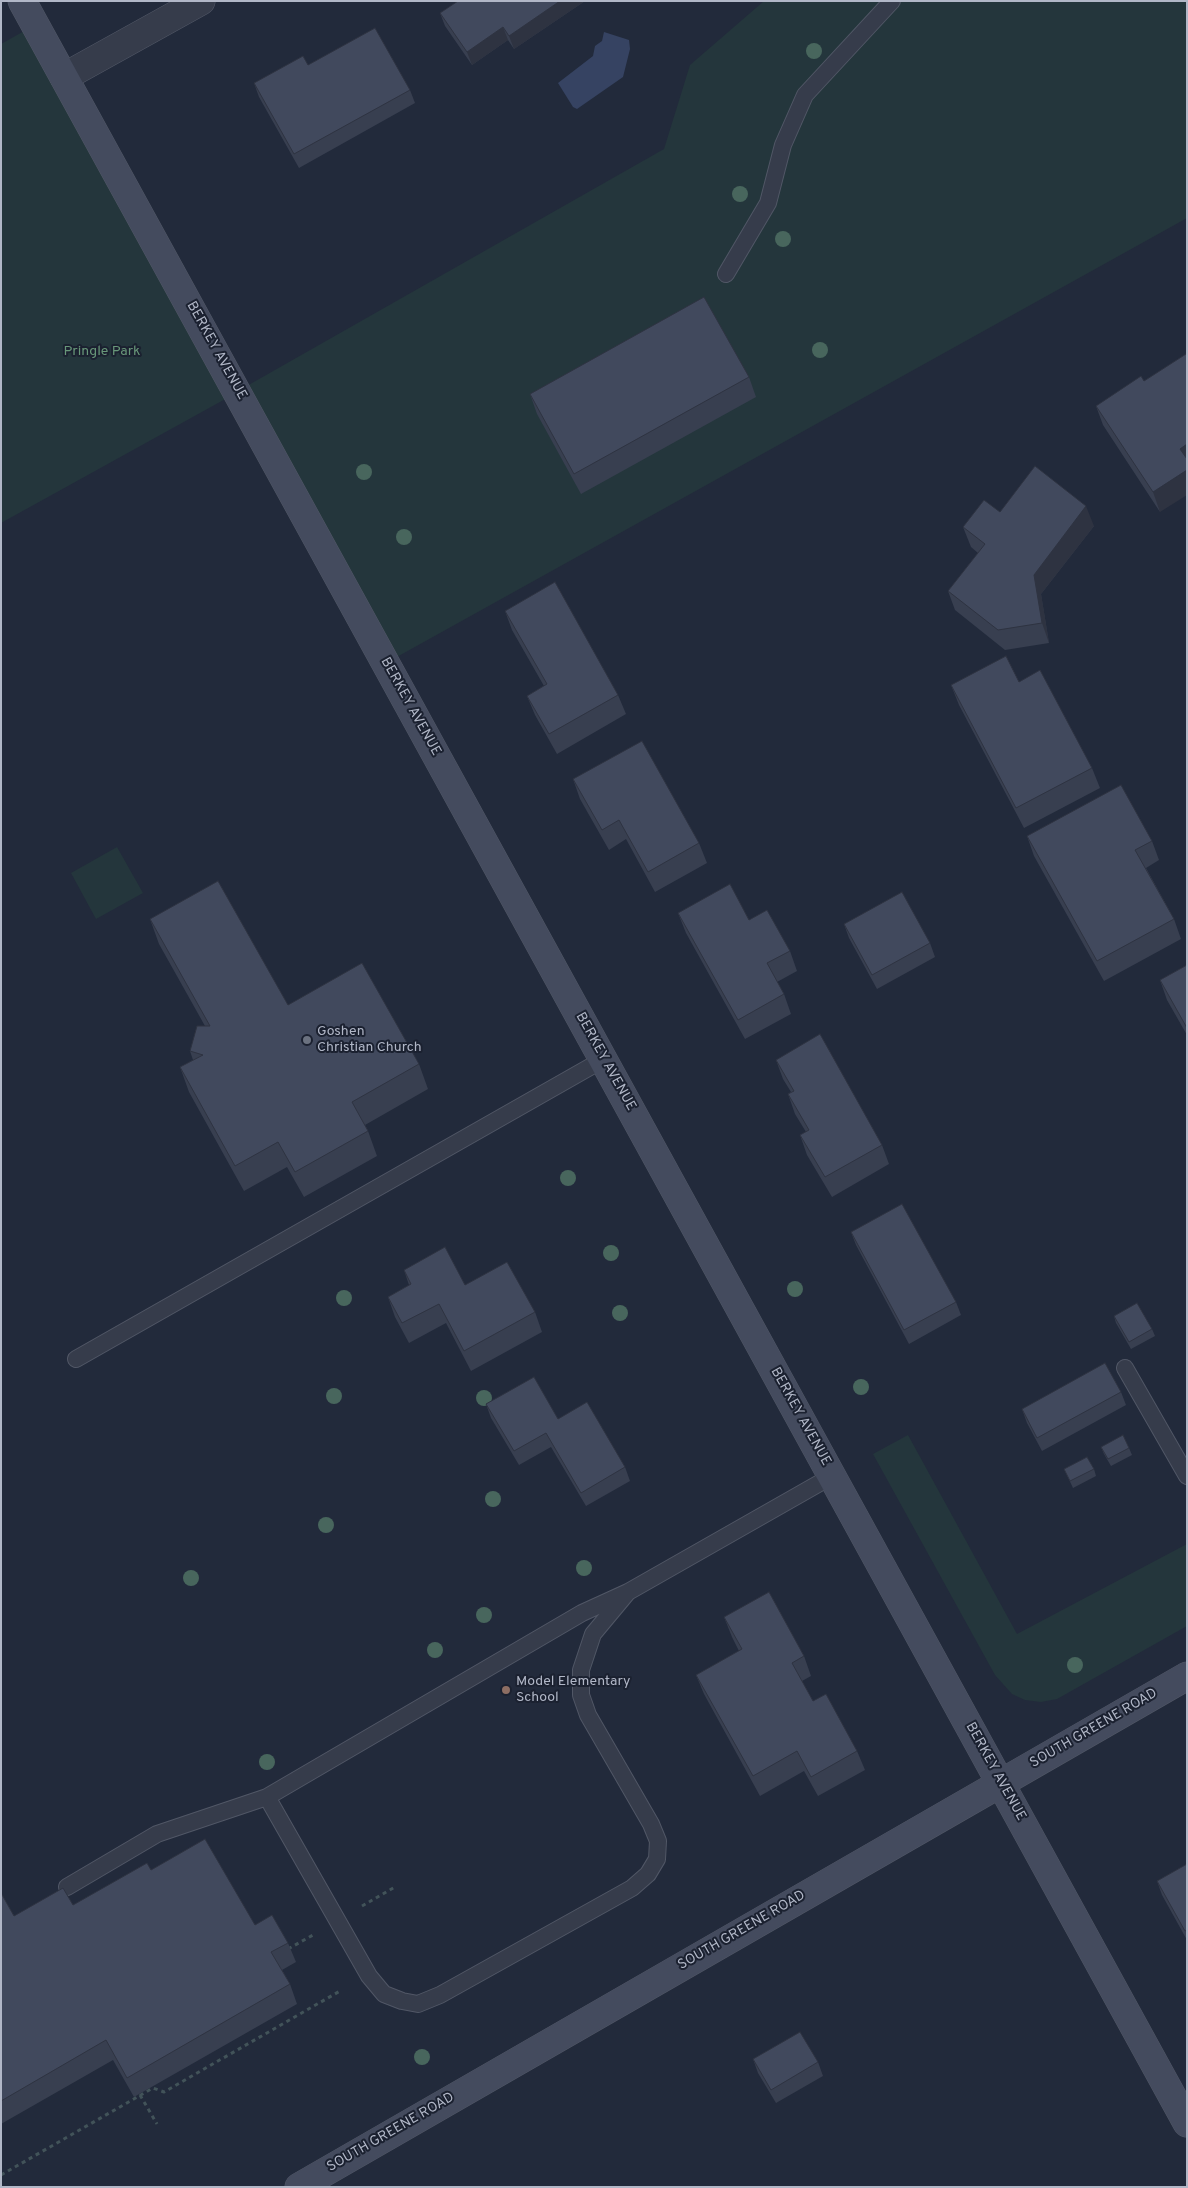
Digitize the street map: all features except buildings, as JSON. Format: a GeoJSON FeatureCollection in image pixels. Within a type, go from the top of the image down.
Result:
{"type":"FeatureCollection","features":[{"type":"Feature","properties":{"kind":"street","name":"BERKEY AVENUE"},"geometry":{"type":"LineString","coordinates":[[22,1],[1187,2123]]}},
{"type":"Feature","properties":{"kind":"street"},"geometry":{"type":"LineString","coordinates":[[64,77],[201,1]]}},
{"type":"Feature","properties":{"kind":"street","name":"SOUTH GREENE ROAD"},"geometry":{"type":"LineString","coordinates":[[298,2187],[1187,1676]]}},
{"type":"Feature","properties":{"kind":"lane"},"geometry":{"type":"LineString","coordinates":[[726,274],[768,203],[783,145],[805,95],[892,1]]}},
{"type":"Feature","properties":{"kind":"lane"},"geometry":{"type":"LineString","coordinates":[[76,1359],[604,1059]]}},
{"type":"Feature","properties":{"kind":"lane"},"geometry":{"type":"LineString","coordinates":[[1125,1368],[1187,1476]]}},
{"type":"Feature","properties":{"kind":"lane"},"geometry":{"type":"LineString","coordinates":[[67,1887],[157,1834],[267,1797],[582,1613],[628,1592],[832,1476]]}},
{"type":"Feature","properties":{"kind":"lane"},"geometry":{"type":"LineString","coordinates":[[267,1797],[370,1976],[384,1994],[402,2001],[418,2004],[440,1995],[601,1906],[632,1888],[648,1874],[657,1859],[658,1841],[651,1824],[588,1715],[581,1694],[581,1670],[593,1634],[628,1592]]}},
{"type":"Feature","properties":{"kind":"path"},"geometry":{"type":"LineString","coordinates":[[1,2175],[153,2088],[164,2092],[340,1991]]}},
{"type":"Feature","properties":{"kind":"path"},"geometry":{"type":"LineString","coordinates":[[140,2095],[157,2124]]}},
{"type":"Feature","properties":{"kind":"green space","name":"Pringle Park"},"geometry":{"type":"Polygon","coordinates":[[[764,1],[1187,1],[1187,218],[386,663],[238,392],[1,523],[1,44],[35,25],[238,391],[664,149],[690,65],[764,1]]]}},
{"type":"Feature","properties":{"kind":"green space"},"geometry":{"type":"Polygon","coordinates":[[[117,847],[143,893],[96,919],[71,873],[117,847]]]}},
{"type":"Feature","properties":{"kind":"green space"},"geometry":{"type":"Polygon","coordinates":[[[908,1435],[1017,1634],[1187,1544],[1187,1626],[1057,1699],[1041,1702],[1025,1700],[1012,1694],[995,1675],[873,1454],[908,1435]]]}},
{"type":"Feature","properties":{"kind":"water"},"geometry":{"type":"Polygon","coordinates":[[[604,32],[629,40],[630,49],[623,77],[577,109],[573,107],[558,83],[593,56],[595,46],[602,41],[604,32]]]}},
{"type":"Feature","properties":{"kind":"place","name":"Goshen Christian Church"},"geometry":{"type":"Point","coordinates":[307,1040]}},
{"type":"Feature","properties":{"kind":"place","name":"Model Elementary School"},"geometry":{"type":"Point","coordinates":[506,1690]}}]}
